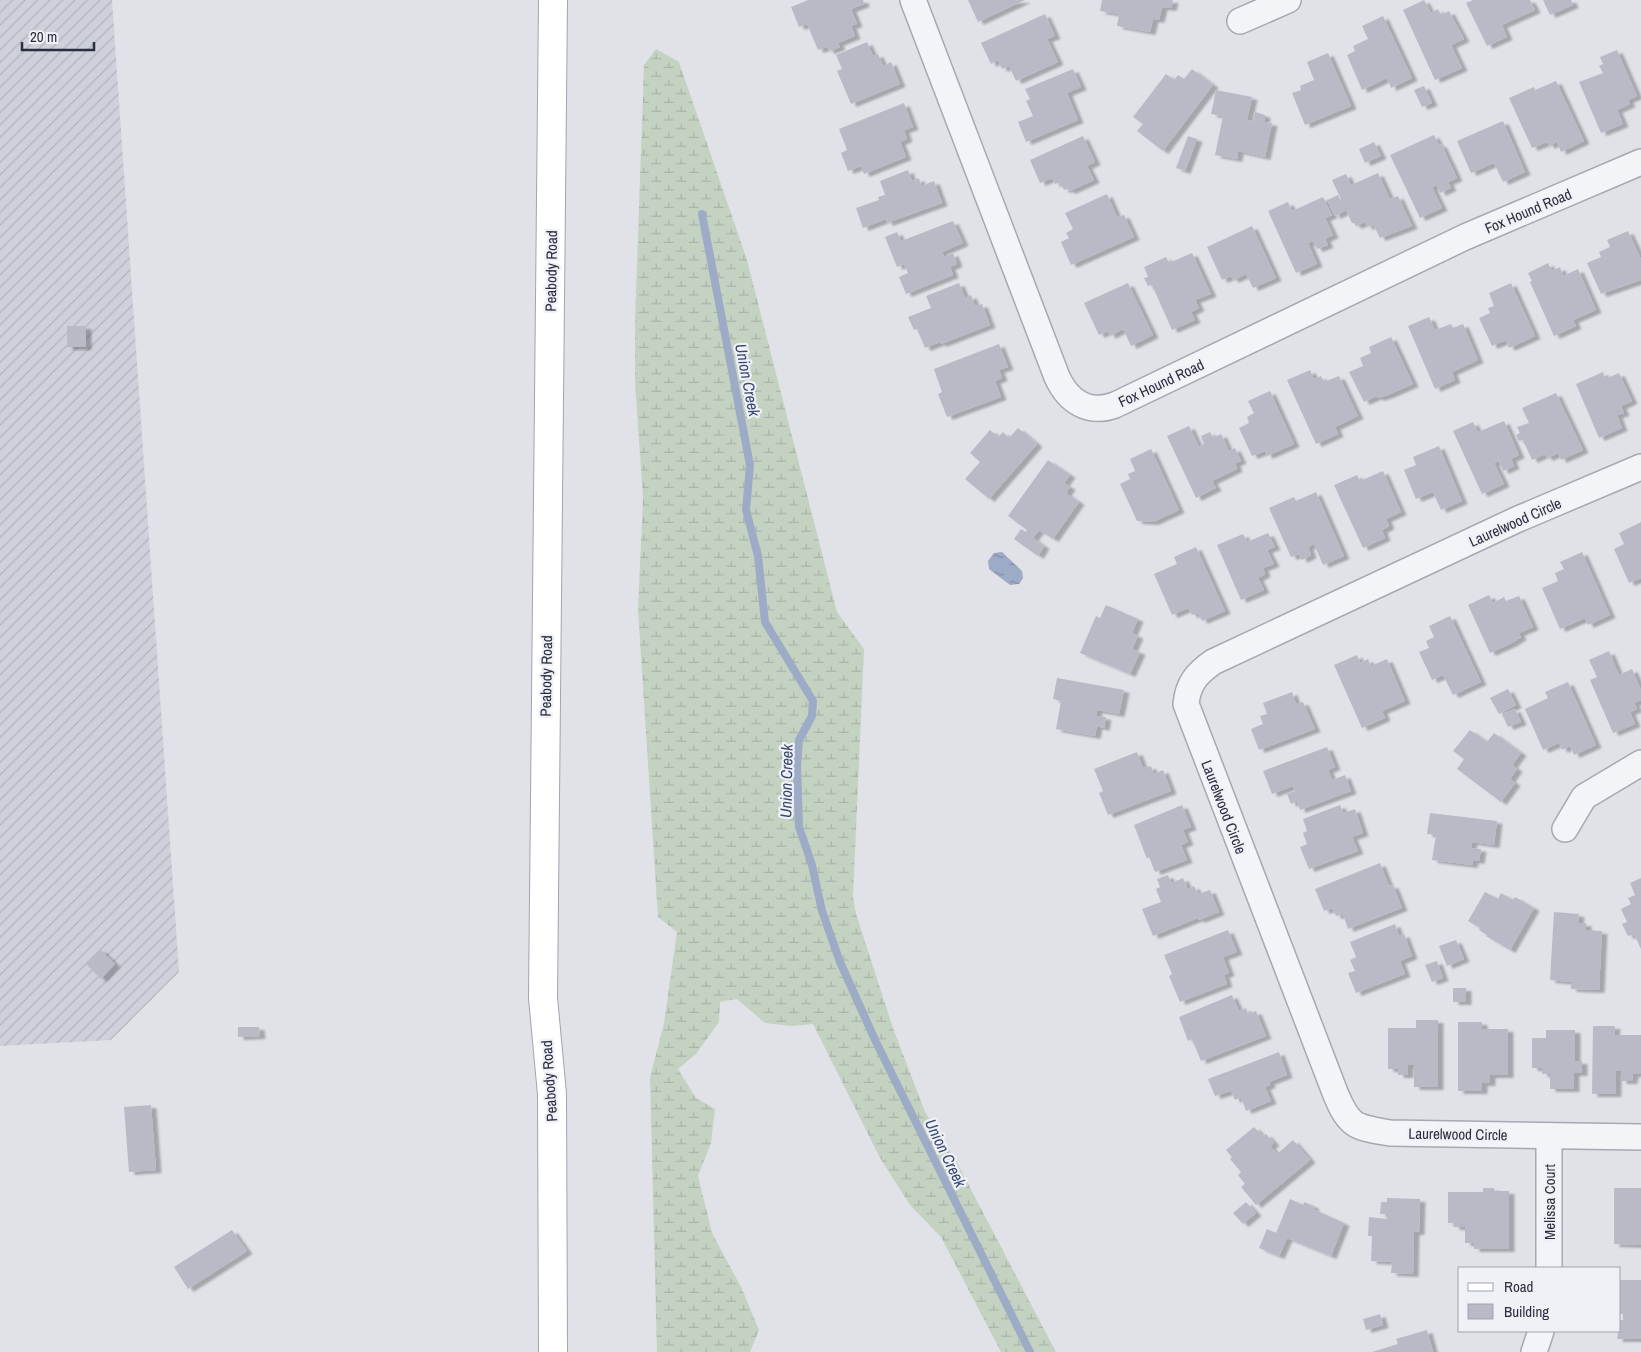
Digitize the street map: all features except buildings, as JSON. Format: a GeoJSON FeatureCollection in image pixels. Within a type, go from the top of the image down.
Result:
{"type":"FeatureCollection","features":[{"type":"Feature","properties":{"kind":"main road","name":"Peabody Road"},"geometry":{"type":"LineString","coordinates":[[552,0],[543,998],[552,1094],[553,1352]]}},
{"type":"Feature","properties":{"kind":"street","name":"Fox Hound Road"},"geometry":{"type":"LineString","coordinates":[[912,0],[1063,391],[1071,399],[1091,409],[1101,410],[1115,406],[1465,237],[1641,162]]}},
{"type":"Feature","properties":{"kind":"street"},"geometry":{"type":"LineString","coordinates":[[1240,21],[1288,0]]}},
{"type":"Feature","properties":{"kind":"street","name":"Laurelwood Circle"},"geometry":{"type":"LineString","coordinates":[[1641,467],[1516,520],[1213,662],[1194,677],[1187,694],[1186,704],[1189,716],[1344,1114],[1357,1127],[1390,1133],[1641,1137]]}},
{"type":"Feature","properties":{"kind":"street"},"geometry":{"type":"LineString","coordinates":[[1565,829],[1584,797],[1641,763]]}},
{"type":"Feature","properties":{"kind":"street","name":"Melissa Court"},"geometry":{"type":"LineString","coordinates":[[1548,1136],[1549,1267]]}},
{"type":"Feature","properties":{"kind":"street"},"geometry":{"type":"LineString","coordinates":[[1534,1352],[1541,1332]]}},
{"type":"Feature","properties":{"kind":"shaded area"},"geometry":{"type":"Polygon","coordinates":[[[0,0],[112,0],[179,972],[111,1040],[0,1046],[0,0]]]}},
{"type":"Feature","properties":{"kind":"green space"},"geometry":{"type":"Polygon","coordinates":[[[656,49],[679,62],[747,260],[837,612],[864,649],[853,897],[856,914],[893,1028],[925,1112],[955,1159],[1056,1352],[1001,1352],[941,1237],[910,1205],[880,1158],[813,1024],[791,1026],[765,1023],[737,999],[720,1002],[719,1022],[696,1054],[678,1069],[696,1098],[715,1109],[711,1143],[698,1176],[712,1233],[742,1289],[759,1330],[750,1352],[657,1352],[650,1078],[664,1023],[677,932],[658,917],[638,610],[643,498],[635,383],[635,322],[644,65],[656,49]]]}},
{"type":"Feature","properties":{"kind":"water"},"geometry":{"type":"Polygon","coordinates":[[[1002,552],[1022,571],[1023,578],[1019,584],[1010,585],[989,569],[988,561],[994,553],[1002,552]]]}},
{"type":"Feature","properties":{"kind":"waterway","name":"Union Creek"},"geometry":{"type":"LineString","coordinates":[[702,214],[750,465],[746,510],[758,556],[765,622],[813,701],[812,716],[799,740],[797,766],[799,827],[812,865],[822,911],[840,962],[876,1042],[1030,1352]]}}]}
